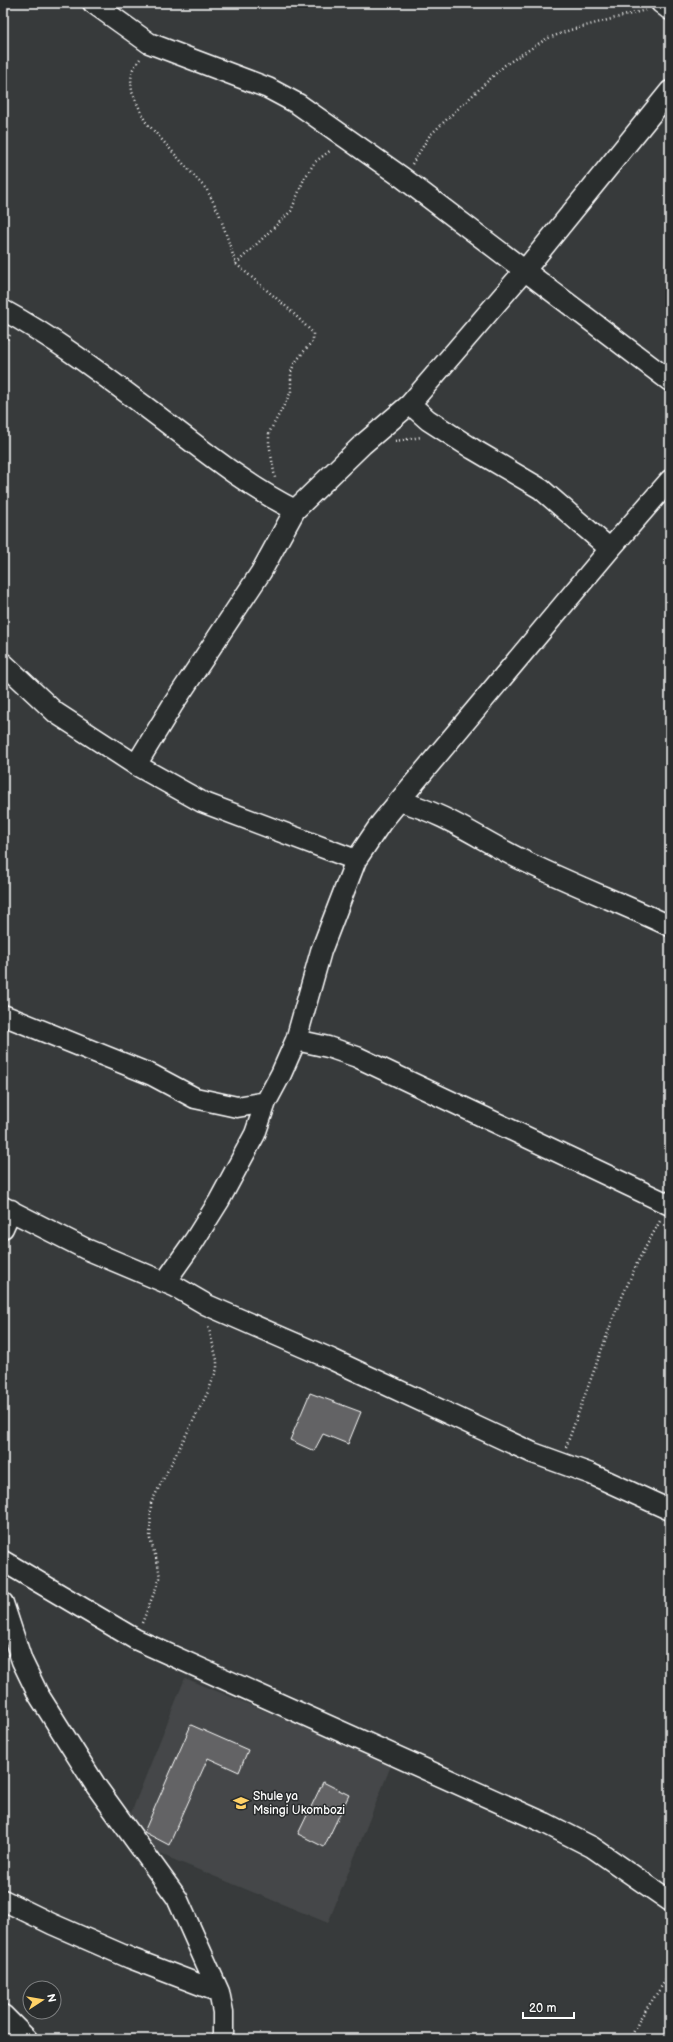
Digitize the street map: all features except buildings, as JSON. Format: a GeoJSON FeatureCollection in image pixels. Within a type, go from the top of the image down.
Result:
{"type":"FeatureCollection","features":[{"type":"Feature","properties":{"kind":"street"},"geometry":{"type":"LineString","coordinates":[[93,3],[149,43],[268,88],[298,104],[404,178],[670,381]]}},
{"type":"Feature","properties":{"kind":"street"},"geometry":{"type":"LineString","coordinates":[[136,765],[172,706],[261,572],[295,510],[362,445],[410,404],[525,270],[670,91]]}},
{"type":"Feature","properties":{"kind":"street"},"geometry":{"type":"LineString","coordinates":[[3,310],[87,362],[196,446],[272,499],[295,510]]}},
{"type":"Feature","properties":{"kind":"street"},"geometry":{"type":"LineString","coordinates":[[410,404],[448,432],[541,488],[610,549]]}},
{"type":"Feature","properties":{"kind":"street"},"geometry":{"type":"LineString","coordinates":[[165,1282],[194,1241],[219,1201],[255,1134],[266,1102],[281,1074],[296,1040],[321,951],[356,860],[381,823],[399,801],[610,549],[670,480]]}},
{"type":"Feature","properties":{"kind":"street"},"geometry":{"type":"LineString","coordinates":[[3,663],[56,713],[136,765],[202,802],[356,860]]}},
{"type":"Feature","properties":{"kind":"street"},"geometry":{"type":"LineString","coordinates":[[399,801],[424,808],[462,826],[522,860],[670,926]]}},
{"type":"Feature","properties":{"kind":"street"},"geometry":{"type":"LineString","coordinates":[[3,1015],[152,1075],[196,1098],[237,1107],[266,1102]]}},
{"type":"Feature","properties":{"kind":"street"},"geometry":{"type":"LineString","coordinates":[[296,1040],[328,1047],[357,1058],[669,1205]]}},
{"type":"Feature","properties":{"kind":"street"},"geometry":{"type":"LineString","coordinates":[[3,1228],[7,1208],[86,1249],[165,1282],[207,1305],[331,1359],[533,1453],[632,1492],[670,1510]]}},
{"type":"Feature","properties":{"kind":"street"},"geometry":{"type":"LineString","coordinates":[[3,1561],[135,1639],[545,1824],[592,1847],[670,1901]]}},
{"type":"Feature","properties":{"kind":"street"},"geometry":{"type":"LineString","coordinates":[[3,1603],[22,1661],[38,1694],[96,1786],[177,1898],[220,1992],[223,2012],[223,2039]]}},
{"type":"Feature","properties":{"kind":"street"},"geometry":{"type":"LineString","coordinates":[[4,1903],[130,1958],[220,1992]]}},
{"type":"Feature","properties":{"kind":"street"},"geometry":{"type":"LineString","coordinates":[[3,2015],[27,2039]]}},
{"type":"Feature","properties":{"kind":"path"},"geometry":{"type":"LineString","coordinates":[[404,178],[430,135],[505,65],[546,39],[570,30],[638,10],[666,7]]}},
{"type":"Feature","properties":{"kind":"path"},"geometry":{"type":"LineString","coordinates":[[149,43],[133,69],[130,79],[132,92],[146,121],[207,190],[219,213],[236,264],[290,310],[314,333],[313,340],[294,364],[291,372],[291,392],[269,433],[269,443],[276,474],[272,499]]}},
{"type":"Feature","properties":{"kind":"path"},"geometry":{"type":"LineString","coordinates":[[236,264],[291,211],[304,179],[314,162],[334,148],[351,140]]}},
{"type":"Feature","properties":{"kind":"path"},"geometry":{"type":"LineString","coordinates":[[391,442],[448,432]]}},
{"type":"Feature","properties":{"kind":"path"},"geometry":{"type":"LineString","coordinates":[[559,1462],[615,1313],[638,1261],[669,1205]]}},
{"type":"Feature","properties":{"kind":"path"},"geometry":{"type":"LineString","coordinates":[[135,1639],[160,1578],[158,1564],[150,1539],[151,1503],[208,1392],[217,1369],[217,1360],[206,1321],[207,1305]]}},
{"type":"Feature","properties":{"kind":"path"},"geometry":{"type":"LineString","coordinates":[[630,2039],[641,2017],[670,1974]]}},
{"type":"Feature","properties":{"kind":"shaded area"},"geometry":{"type":"Polygon","coordinates":[[[185,1678],[392,1763],[328,1923],[121,1838],[185,1678]]]}},
{"type":"Feature","properties":{"kind":"place","name":"Shule ya Msingi Ukombozi"},"geometry":{"type":"Point","coordinates":[241,1803]}}]}
